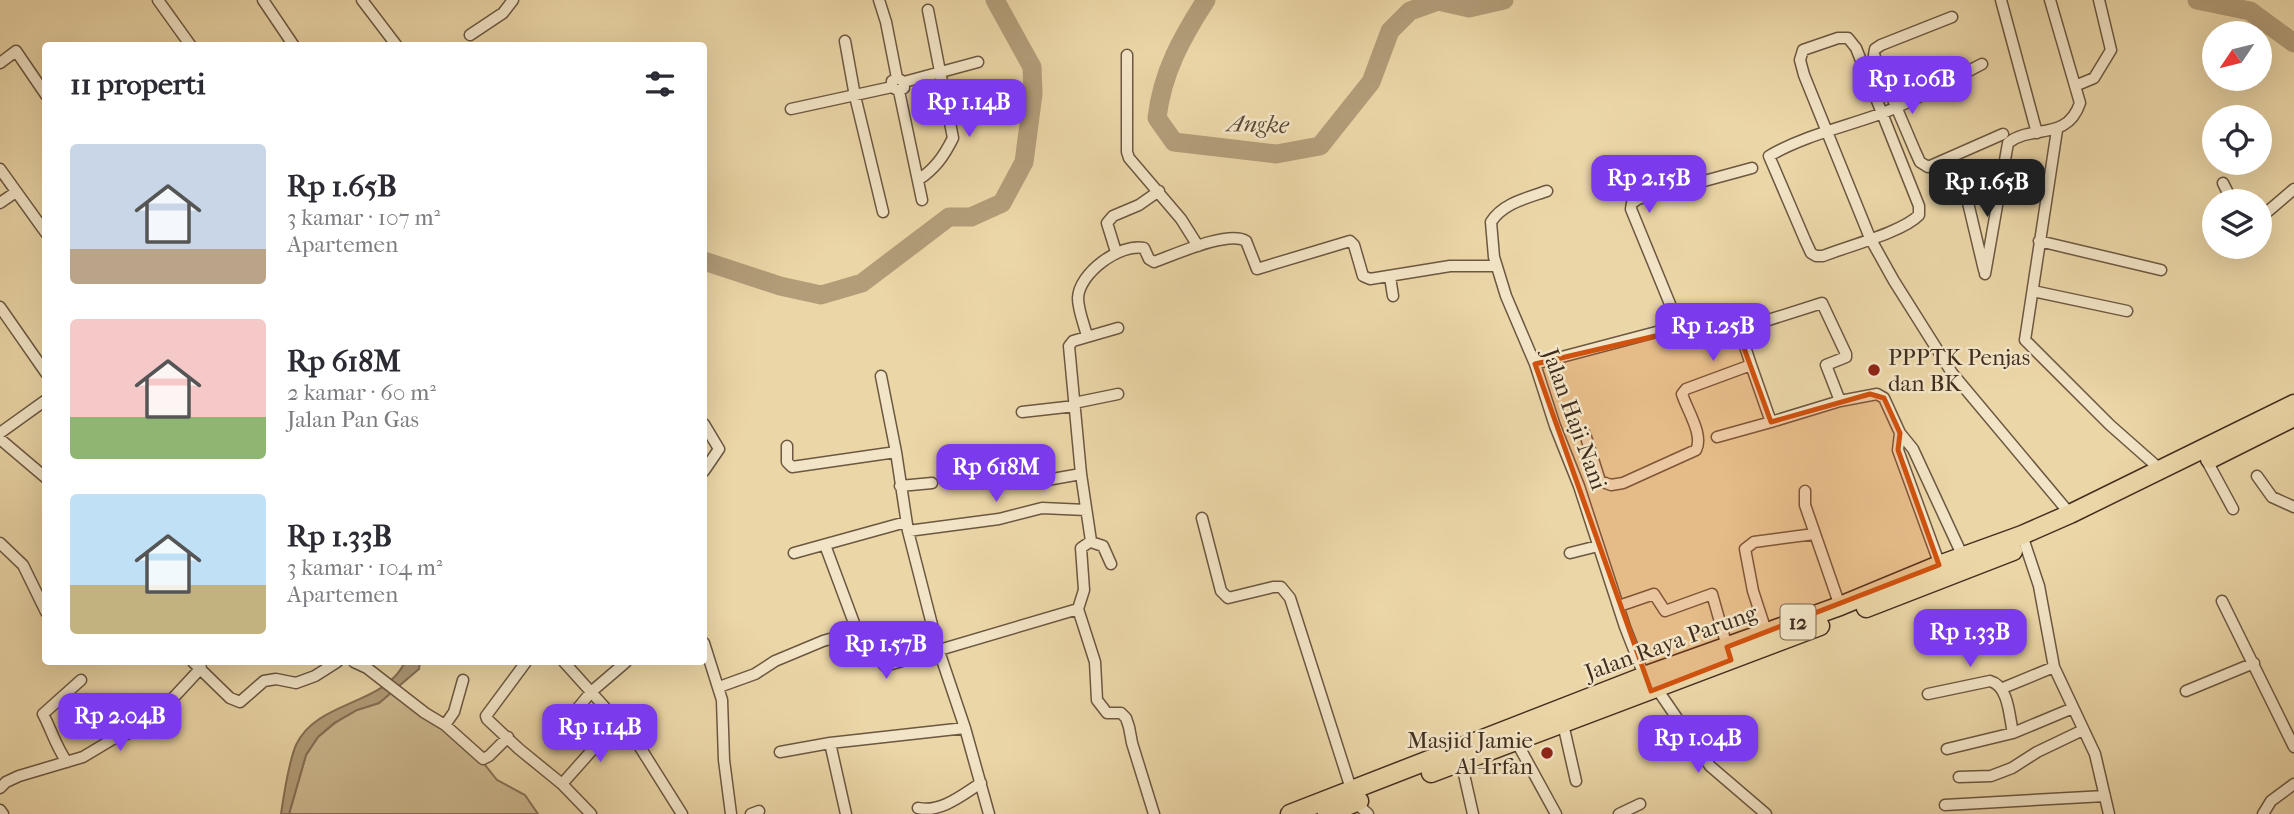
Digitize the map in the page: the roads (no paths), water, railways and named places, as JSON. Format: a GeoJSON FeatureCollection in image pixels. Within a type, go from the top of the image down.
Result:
{"type":"FeatureCollection","features":[{"type":"Feature","properties":{"kind":"highway","name":"Jalan Raya Parung"},"geometry":{"type":"LineString","coordinates":[[2073,517],[2207,461],[2294,404]]}},
{"type":"Feature","properties":{"kind":"highway","name":"Jalan Raya Parung"},"geometry":{"type":"LineString","coordinates":[[1290,814],[1358,803],[1461,761],[1563,724],[1729,653],[2024,541],[2161,470],[2294,417]]}},
{"type":"Feature","properties":{"kind":"highway","name":"Jalan Raya Parung"},"geometry":{"type":"LineString","coordinates":[[1768,639],[1840,606],[1943,571]]}},
{"type":"Feature","properties":{"kind":"highway","name":"Jalan Raya Parung"},"geometry":{"type":"LineString","coordinates":[[1327,814],[1651,686]]}},
{"type":"Feature","properties":{"kind":"street"},"geometry":{"type":"LineString","coordinates":[[158,0],[188,42]]}},
{"type":"Feature","properties":{"kind":"street"},"geometry":{"type":"LineString","coordinates":[[262,0],[292,42]]}},
{"type":"Feature","properties":{"kind":"street"},"geometry":{"type":"LineString","coordinates":[[362,0],[394,42]]}},
{"type":"Feature","properties":{"kind":"street"},"geometry":{"type":"LineString","coordinates":[[470,35],[503,13],[513,0]]}},
{"type":"Feature","properties":{"kind":"street"},"geometry":{"type":"LineString","coordinates":[[2001,0],[2037,133]]}},
{"type":"Feature","properties":{"kind":"street"},"geometry":{"type":"LineString","coordinates":[[2003,170],[1965,190],[1985,274],[2008,143],[2018,136],[2057,130],[2077,111],[2080,103],[2050,0]]}},
{"type":"Feature","properties":{"kind":"street"},"geometry":{"type":"LineString","coordinates":[[2075,86],[2094,78],[2111,50],[2099,0]]}},
{"type":"Feature","properties":{"kind":"street"},"geometry":{"type":"LineString","coordinates":[[879,1],[886,22],[922,200]]}},
{"type":"Feature","properties":{"kind":"street"},"geometry":{"type":"LineString","coordinates":[[928,10],[953,138]]}},
{"type":"Feature","properties":{"kind":"street"},"geometry":{"type":"LineString","coordinates":[[1952,17],[1875,49],[1874,55],[1896,107],[1920,162],[1928,167],[2003,134]]}},
{"type":"Feature","properties":{"kind":"street"},"geometry":{"type":"LineString","coordinates":[[1982,64],[1880,114],[1827,132],[1769,156],[1814,254],[1824,256],[1870,238],[1905,227],[1919,215],[1919,206],[1880,114],[1856,48],[1848,38],[1838,38],[1803,50],[1800,60],[1827,132],[1870,238],[1912,312],[1952,373],[2073,517]]}},
{"type":"Feature","properties":{"kind":"street"},"geometry":{"type":"LineString","coordinates":[[845,41],[855,96],[883,212]]}},
{"type":"Feature","properties":{"kind":"street"},"geometry":{"type":"LineString","coordinates":[[0,63],[16,51],[42,89]]}},
{"type":"Feature","properties":{"kind":"street"},"geometry":{"type":"LineString","coordinates":[[1127,55],[1129,158],[1181,219],[1198,246]]}},
{"type":"Feature","properties":{"kind":"street"},"geometry":{"type":"LineString","coordinates":[[791,109],[855,96],[978,62]]}},
{"type":"Feature","properties":{"kind":"street"},"geometry":{"type":"LineString","coordinates":[[948,113],[965,115],[987,105]]}},
{"type":"Feature","properties":{"kind":"street"},"geometry":{"type":"LineString","coordinates":[[918,180],[931,172],[944,156],[965,115]]}},
{"type":"Feature","properties":{"kind":"street"},"geometry":{"type":"LineString","coordinates":[[2057,130],[2025,340],[2110,425],[2161,470]]}},
{"type":"Feature","properties":{"kind":"street"},"geometry":{"type":"LineString","coordinates":[[1679,326],[1631,209],[1632,204],[1638,199],[1752,168]]}},
{"type":"Feature","properties":{"kind":"street"},"geometry":{"type":"LineString","coordinates":[[0,169],[42,228]]}},
{"type":"Feature","properties":{"kind":"street"},"geometry":{"type":"LineString","coordinates":[[2223,183],[2226,189]]}},
{"type":"Feature","properties":{"kind":"street"},"geometry":{"type":"LineString","coordinates":[[2272,208],[2294,189]]}},
{"type":"Feature","properties":{"kind":"street"},"geometry":{"type":"LineString","coordinates":[[1116,252],[1107,223],[1110,218],[1139,205],[1159,191]]}},
{"type":"Feature","properties":{"kind":"street","name":"Jalan Haji Nani"},"geometry":{"type":"LineString","coordinates":[[1547,191],[1519,200],[1497,213],[1491,222],[1496,266],[1506,296],[1535,364],[1619,606],[1651,686],[1710,766],[1766,814]]}},
{"type":"Feature","properties":{"kind":"street"},"geometry":{"type":"LineString","coordinates":[[0,203],[16,192]]}},
{"type":"Feature","properties":{"kind":"street"},"geometry":{"type":"LineString","coordinates":[[1087,336],[1078,302],[1079,290],[1097,266],[1116,252],[1141,247],[1154,262],[1198,246],[1241,238],[1246,241],[1257,269],[1350,242],[1354,245],[1363,276],[1370,279],[1450,266],[1496,266]]}},
{"type":"Feature","properties":{"kind":"street"},"geometry":{"type":"LineString","coordinates":[[2039,241],[2161,270]]}},
{"type":"Feature","properties":{"kind":"street"},"geometry":{"type":"LineString","coordinates":[[1390,277],[1393,296]]}},
{"type":"Feature","properties":{"kind":"street"},"geometry":{"type":"LineString","coordinates":[[2033,291],[2127,311]]}},
{"type":"Feature","properties":{"kind":"street"},"geometry":{"type":"LineString","coordinates":[[1740,329],[1822,303],[1846,354],[1846,357],[1826,365],[1840,401]]}},
{"type":"Feature","properties":{"kind":"street"},"geometry":{"type":"LineString","coordinates":[[0,307],[42,367]]}},
{"type":"Feature","properties":{"kind":"street"},"geometry":{"type":"LineString","coordinates":[[1535,364],[1679,326],[1733,318],[1740,329],[1771,422]]}},
{"type":"Feature","properties":{"kind":"street"},"geometry":{"type":"LineString","coordinates":[[1091,542],[1069,346],[1073,341],[1118,328]]}},
{"type":"Feature","properties":{"kind":"street"},"geometry":{"type":"LineString","coordinates":[[1585,434],[1600,481],[1611,485],[1623,483],[1696,450],[1699,444],[1697,435],[1682,394],[1686,389],[1751,365]]}},
{"type":"Feature","properties":{"kind":"street"},"geometry":{"type":"LineString","coordinates":[[881,376],[907,526],[938,649],[965,728],[989,814]]}},
{"type":"Feature","properties":{"kind":"street"},"geometry":{"type":"LineString","coordinates":[[1022,412],[1075,405],[1118,394]]}},
{"type":"Feature","properties":{"kind":"street"},"geometry":{"type":"LineString","coordinates":[[1717,437],[1840,401],[1870,394],[1881,396],[1900,433],[1913,449],[1965,562]]}},
{"type":"Feature","properties":{"kind":"street"},"geometry":{"type":"LineString","coordinates":[[0,433],[42,403]]}},
{"type":"Feature","properties":{"kind":"street"},"geometry":{"type":"LineString","coordinates":[[707,429],[719,449],[707,467]]}},
{"type":"Feature","properties":{"kind":"street"},"geometry":{"type":"LineString","coordinates":[[1900,433],[1898,450],[1943,571]]}},
{"type":"Feature","properties":{"kind":"street"},"geometry":{"type":"LineString","coordinates":[[0,439],[42,475]]}},
{"type":"Feature","properties":{"kind":"street"},"geometry":{"type":"LineString","coordinates":[[787,446],[787,462],[792,467],[896,452]]}},
{"type":"Feature","properties":{"kind":"street"},"geometry":{"type":"LineString","coordinates":[[2207,461],[2233,509]]}},
{"type":"Feature","properties":{"kind":"street"},"geometry":{"type":"LineString","coordinates":[[1906,471],[1921,468]]}},
{"type":"Feature","properties":{"kind":"street"},"geometry":{"type":"LineString","coordinates":[[993,473],[1022,475],[1041,481],[1082,474]]}},
{"type":"Feature","properties":{"kind":"street"},"geometry":{"type":"LineString","coordinates":[[2258,477],[2272,497],[2294,507]]}},
{"type":"Feature","properties":{"kind":"street"},"geometry":{"type":"LineString","coordinates":[[901,486],[932,483]]}},
{"type":"Feature","properties":{"kind":"street"},"geometry":{"type":"LineString","coordinates":[[1805,491],[1805,505],[1840,606]]}},
{"type":"Feature","properties":{"kind":"street"},"geometry":{"type":"LineString","coordinates":[[794,553],[907,526],[999,519],[1042,508],[1086,510]]}},
{"type":"Feature","properties":{"kind":"street"},"geometry":{"type":"LineString","coordinates":[[1202,519],[1221,591],[1225,596],[1228,598],[1281,587],[1290,598],[1358,803]]}},
{"type":"Feature","properties":{"kind":"street"},"geometry":{"type":"LineString","coordinates":[[1768,639],[1753,591],[1745,549],[1754,542],[1814,534]]}},
{"type":"Feature","properties":{"kind":"street"},"geometry":{"type":"LineString","coordinates":[[2024,541],[2039,586],[2054,667],[2095,754],[2109,814]]}},
{"type":"Feature","properties":{"kind":"street"},"geometry":{"type":"LineString","coordinates":[[1111,564],[1103,546],[1091,542],[1081,548],[1084,590],[1077,609],[1096,662],[1097,700],[1104,711],[1121,713],[1126,718],[1154,814]]}},
{"type":"Feature","properties":{"kind":"street"},"geometry":{"type":"LineString","coordinates":[[0,543],[23,565],[41,594]]}},
{"type":"Feature","properties":{"kind":"street"},"geometry":{"type":"LineString","coordinates":[[825,545],[857,631],[885,666],[1077,609]]}},
{"type":"Feature","properties":{"kind":"street"},"geometry":{"type":"LineString","coordinates":[[1570,553],[1598,546]]}},
{"type":"Feature","properties":{"kind":"street"},"geometry":{"type":"LineString","coordinates":[[1619,606],[1654,594],[1665,611],[1712,594],[1729,653]]}},
{"type":"Feature","properties":{"kind":"street"},"geometry":{"type":"LineString","coordinates":[[2222,601],[2294,747]]}},
{"type":"Feature","properties":{"kind":"street"},"geometry":{"type":"LineString","coordinates":[[930,614],[942,611]]}},
{"type":"Feature","properties":{"kind":"street"},"geometry":{"type":"LineString","coordinates":[[719,687],[755,674],[775,661],[823,641],[857,631]]}},
{"type":"Feature","properties":{"kind":"street"},"geometry":{"type":"LineString","coordinates":[[707,652],[719,687],[731,814]]}},
{"type":"Feature","properties":{"kind":"street"},"geometry":{"type":"LineString","coordinates":[[2186,691],[2254,663]]}},
{"type":"Feature","properties":{"kind":"street"},"geometry":{"type":"LineString","coordinates":[[0,788],[19,776],[67,762],[135,731],[175,696],[197,665],[230,698],[240,702],[264,681],[304,681],[332,665]]}},
{"type":"Feature","properties":{"kind":"street"},"geometry":{"type":"LineString","coordinates":[[360,665],[432,718],[446,725],[483,759],[508,737]]}},
{"type":"Feature","properties":{"kind":"street"},"geometry":{"type":"LineString","coordinates":[[524,665],[486,716],[519,749],[562,784],[591,814]]}},
{"type":"Feature","properties":{"kind":"street"},"geometry":{"type":"LineString","coordinates":[[568,665],[638,744],[682,814]]}},
{"type":"Feature","properties":{"kind":"street"},"geometry":{"type":"LineString","coordinates":[[556,735],[591,692],[622,665]]}},
{"type":"Feature","properties":{"kind":"street"},"geometry":{"type":"LineString","coordinates":[[2003,688],[2054,667]]}},
{"type":"Feature","properties":{"kind":"street"},"geometry":{"type":"LineString","coordinates":[[67,762],[55,744],[54,734],[43,714],[81,680]]}},
{"type":"Feature","properties":{"kind":"street"},"geometry":{"type":"LineString","coordinates":[[446,725],[454,712],[463,680]]}},
{"type":"Feature","properties":{"kind":"street"},"geometry":{"type":"LineString","coordinates":[[1928,694],[1990,681],[2003,688],[2013,733]]}},
{"type":"Feature","properties":{"kind":"street"},"geometry":{"type":"LineString","coordinates":[[1947,749],[2013,733],[2073,708]]}},
{"type":"Feature","properties":{"kind":"street"},"geometry":{"type":"LineString","coordinates":[[562,784],[619,724]]}},
{"type":"Feature","properties":{"kind":"street"},"geometry":{"type":"LineString","coordinates":[[1563,724],[1576,780]]}},
{"type":"Feature","properties":{"kind":"street"},"geometry":{"type":"LineString","coordinates":[[780,752],[830,743],[965,728]]}},
{"type":"Feature","properties":{"kind":"street"},"geometry":{"type":"LineString","coordinates":[[1959,777],[1991,776],[2012,768],[2037,752],[2083,730]]}},
{"type":"Feature","properties":{"kind":"street"},"geometry":{"type":"LineString","coordinates":[[1516,741],[1556,814]]}},
{"type":"Feature","properties":{"kind":"street"},"geometry":{"type":"LineString","coordinates":[[830,743],[846,814]]}},
{"type":"Feature","properties":{"kind":"street"},"geometry":{"type":"LineString","coordinates":[[1461,761],[1473,814]]}},
{"type":"Feature","properties":{"kind":"street"},"geometry":{"type":"LineString","coordinates":[[918,808],[938,808],[981,783]]}},
{"type":"Feature","properties":{"kind":"street"},"geometry":{"type":"LineString","coordinates":[[2263,814],[2271,801],[2294,784]]}},
{"type":"Feature","properties":{"kind":"street"},"geometry":{"type":"LineString","coordinates":[[1945,805],[2105,796]]}},
{"type":"Feature","properties":{"kind":"street"},"geometry":{"type":"LineString","coordinates":[[1619,814],[1640,803]]}},
{"type":"Feature","properties":{"kind":"waterway","name":"Angke"},"geometry":{"type":"LineString","coordinates":[[707,262],[780,286],[821,295],[862,283],[949,217],[971,217],[1002,203],[1024,162],[1033,94],[1032,67],[995,0]]}},
{"type":"Feature","properties":{"kind":"waterway","name":"Angke"},"geometry":{"type":"LineString","coordinates":[[1206,0],[1174,56],[1163,86],[1157,118],[1174,142],[1276,154],[1320,146],[1371,82],[1390,31],[1410,11],[1438,1],[1469,8],[1504,0]]}},
{"type":"Feature","properties":{"kind":"waterway","name":"Angke"},"geometry":{"type":"LineString","coordinates":[[2197,0],[2250,11],[2294,43]]}},
{"type":"Feature","properties":{"kind":"place","name":"PPPTK Penjas dan BK"},"geometry":{"type":"Point","coordinates":[1874,370]}},
{"type":"Feature","properties":{"kind":"place","name":"Masjid Jamie Al-Irfan"},"geometry":{"type":"Point","coordinates":[1547,753]}}]}
